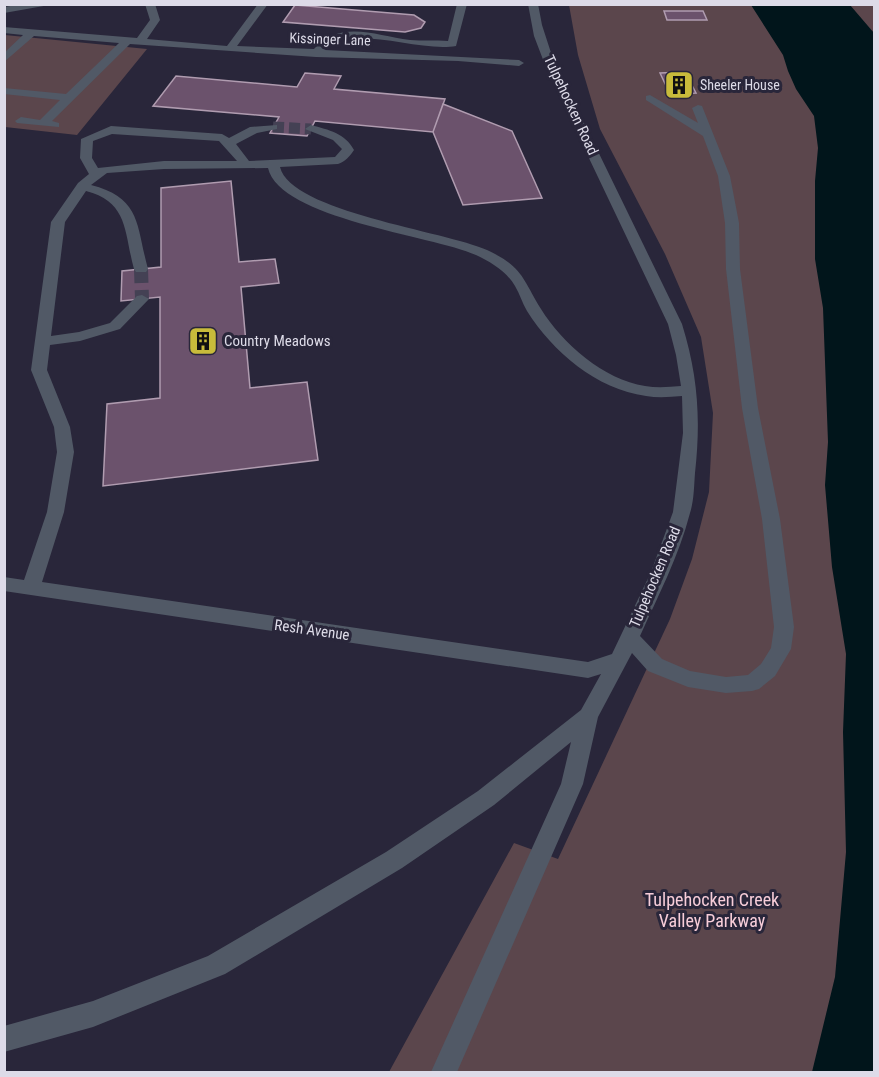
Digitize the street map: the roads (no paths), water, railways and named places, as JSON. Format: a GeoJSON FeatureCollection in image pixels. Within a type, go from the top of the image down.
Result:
{"type":"FeatureCollection","features":[{"type":"Feature","properties":{"kind":"street"},"geometry":{"type":"LineString","coordinates":[[4,10],[50,4]]}},
{"type":"Feature","properties":{"kind":"street"},"geometry":{"type":"LineString","coordinates":[[140,42],[155,20],[150,4]]}},
{"type":"Feature","properties":{"kind":"street"},"geometry":{"type":"LineString","coordinates":[[230,49],[263,4]]}},
{"type":"Feature","properties":{"kind":"street"},"geometry":{"type":"LineString","coordinates":[[316,54],[328,40],[356,33],[411,43],[452,44],[462,4]]}},
{"type":"Feature","properties":{"kind":"street","name":"Tulpehocken Road"},"geometry":{"type":"LineString","coordinates":[[444,1072],[572,784],[588,716],[619,660],[660,572],[682,512],[691,442],[690,391],[684,355],[675,324],[553,74],[534,18],[532,4]]}},
{"type":"Feature","properties":{"kind":"street","name":"Kissinger Lane"},"geometry":{"type":"LineString","coordinates":[[4,30],[230,49],[458,58],[519,63]]}},
{"type":"Feature","properties":{"kind":"street"},"geometry":{"type":"LineString","coordinates":[[4,59],[32,32]]}},
{"type":"Feature","properties":{"kind":"street"},"geometry":{"type":"LineString","coordinates":[[43,123],[127,41]]}},
{"type":"Feature","properties":{"kind":"street"},"geometry":{"type":"LineString","coordinates":[[4,92],[69,98]]}},
{"type":"Feature","properties":{"kind":"street"},"geometry":{"type":"LineString","coordinates":[[650,98],[709,135]]}},
{"type":"Feature","properties":{"kind":"street"},"geometry":{"type":"LineString","coordinates":[[629,637],[655,665],[688,679],[726,685],[752,683],[768,670],[781,649],[784,627],[771,519],[750,408],[738,315],[733,268],[732,223],[724,176],[698,108]]}},
{"type":"Feature","properties":{"kind":"street"},"geometry":{"type":"LineString","coordinates":[[21,121],[59,125]]}},
{"type":"Feature","properties":{"kind":"street"},"geometry":{"type":"LineString","coordinates":[[228,143],[254,130],[273,127]]}},
{"type":"Feature","properties":{"kind":"street"},"geometry":{"type":"LineString","coordinates":[[31,588],[55,514],[65,455],[64,433],[39,370],[58,222],[82,186],[104,170],[164,165],[246,165],[338,160],[348,150],[346,144],[332,134],[310,129]]}},
{"type":"Feature","properties":{"kind":"street"},"geometry":{"type":"LineString","coordinates":[[97,175],[84,157],[87,139],[111,130],[222,138],[246,165]]}},
{"type":"Feature","properties":{"kind":"street"},"geometry":{"type":"LineString","coordinates":[[273,164],[277,177],[283,184],[310,201],[367,220],[461,243],[491,257],[511,271],[522,285],[534,309],[557,339],[594,370],[614,382],[644,391],[690,391]]}},
{"type":"Feature","properties":{"kind":"street"},"geometry":{"type":"LineString","coordinates":[[82,186],[110,195],[120,203],[127,214],[141,269]]}},
{"type":"Feature","properties":{"kind":"street"},"geometry":{"type":"LineString","coordinates":[[42,342],[80,336],[115,326],[142,299]]}},
{"type":"Feature","properties":{"kind":"street","name":"Resh Avenue"},"geometry":{"type":"LineString","coordinates":[[4,584],[588,670],[619,660]]}},
{"type":"Feature","properties":{"kind":"street"},"geometry":{"type":"LineString","coordinates":[[4,1039],[93,1014],[216,965],[394,860],[486,798],[588,716]]}},
{"type":"Feature","properties":{"kind":"tunnel"},"geometry":{"type":"LineString","coordinates":[[273,127],[311,129]]}},
{"type":"Feature","properties":{"kind":"tunnel"},"geometry":{"type":"LineString","coordinates":[[141,269],[142,299]]}},
{"type":"Feature","properties":{"kind":"place","name":"Sheeler House"},"geometry":{"type":"Point","coordinates":[679,85]}},
{"type":"Feature","properties":{"kind":"place","name":"Country Meadows"},"geometry":{"type":"Point","coordinates":[203,341]}},
{"type":"Feature","properties":{"kind":"park label","name":"Tulpehocken Creek Valley Parkway"},"geometry":{"type":"Point","coordinates":[712,910]}}]}
